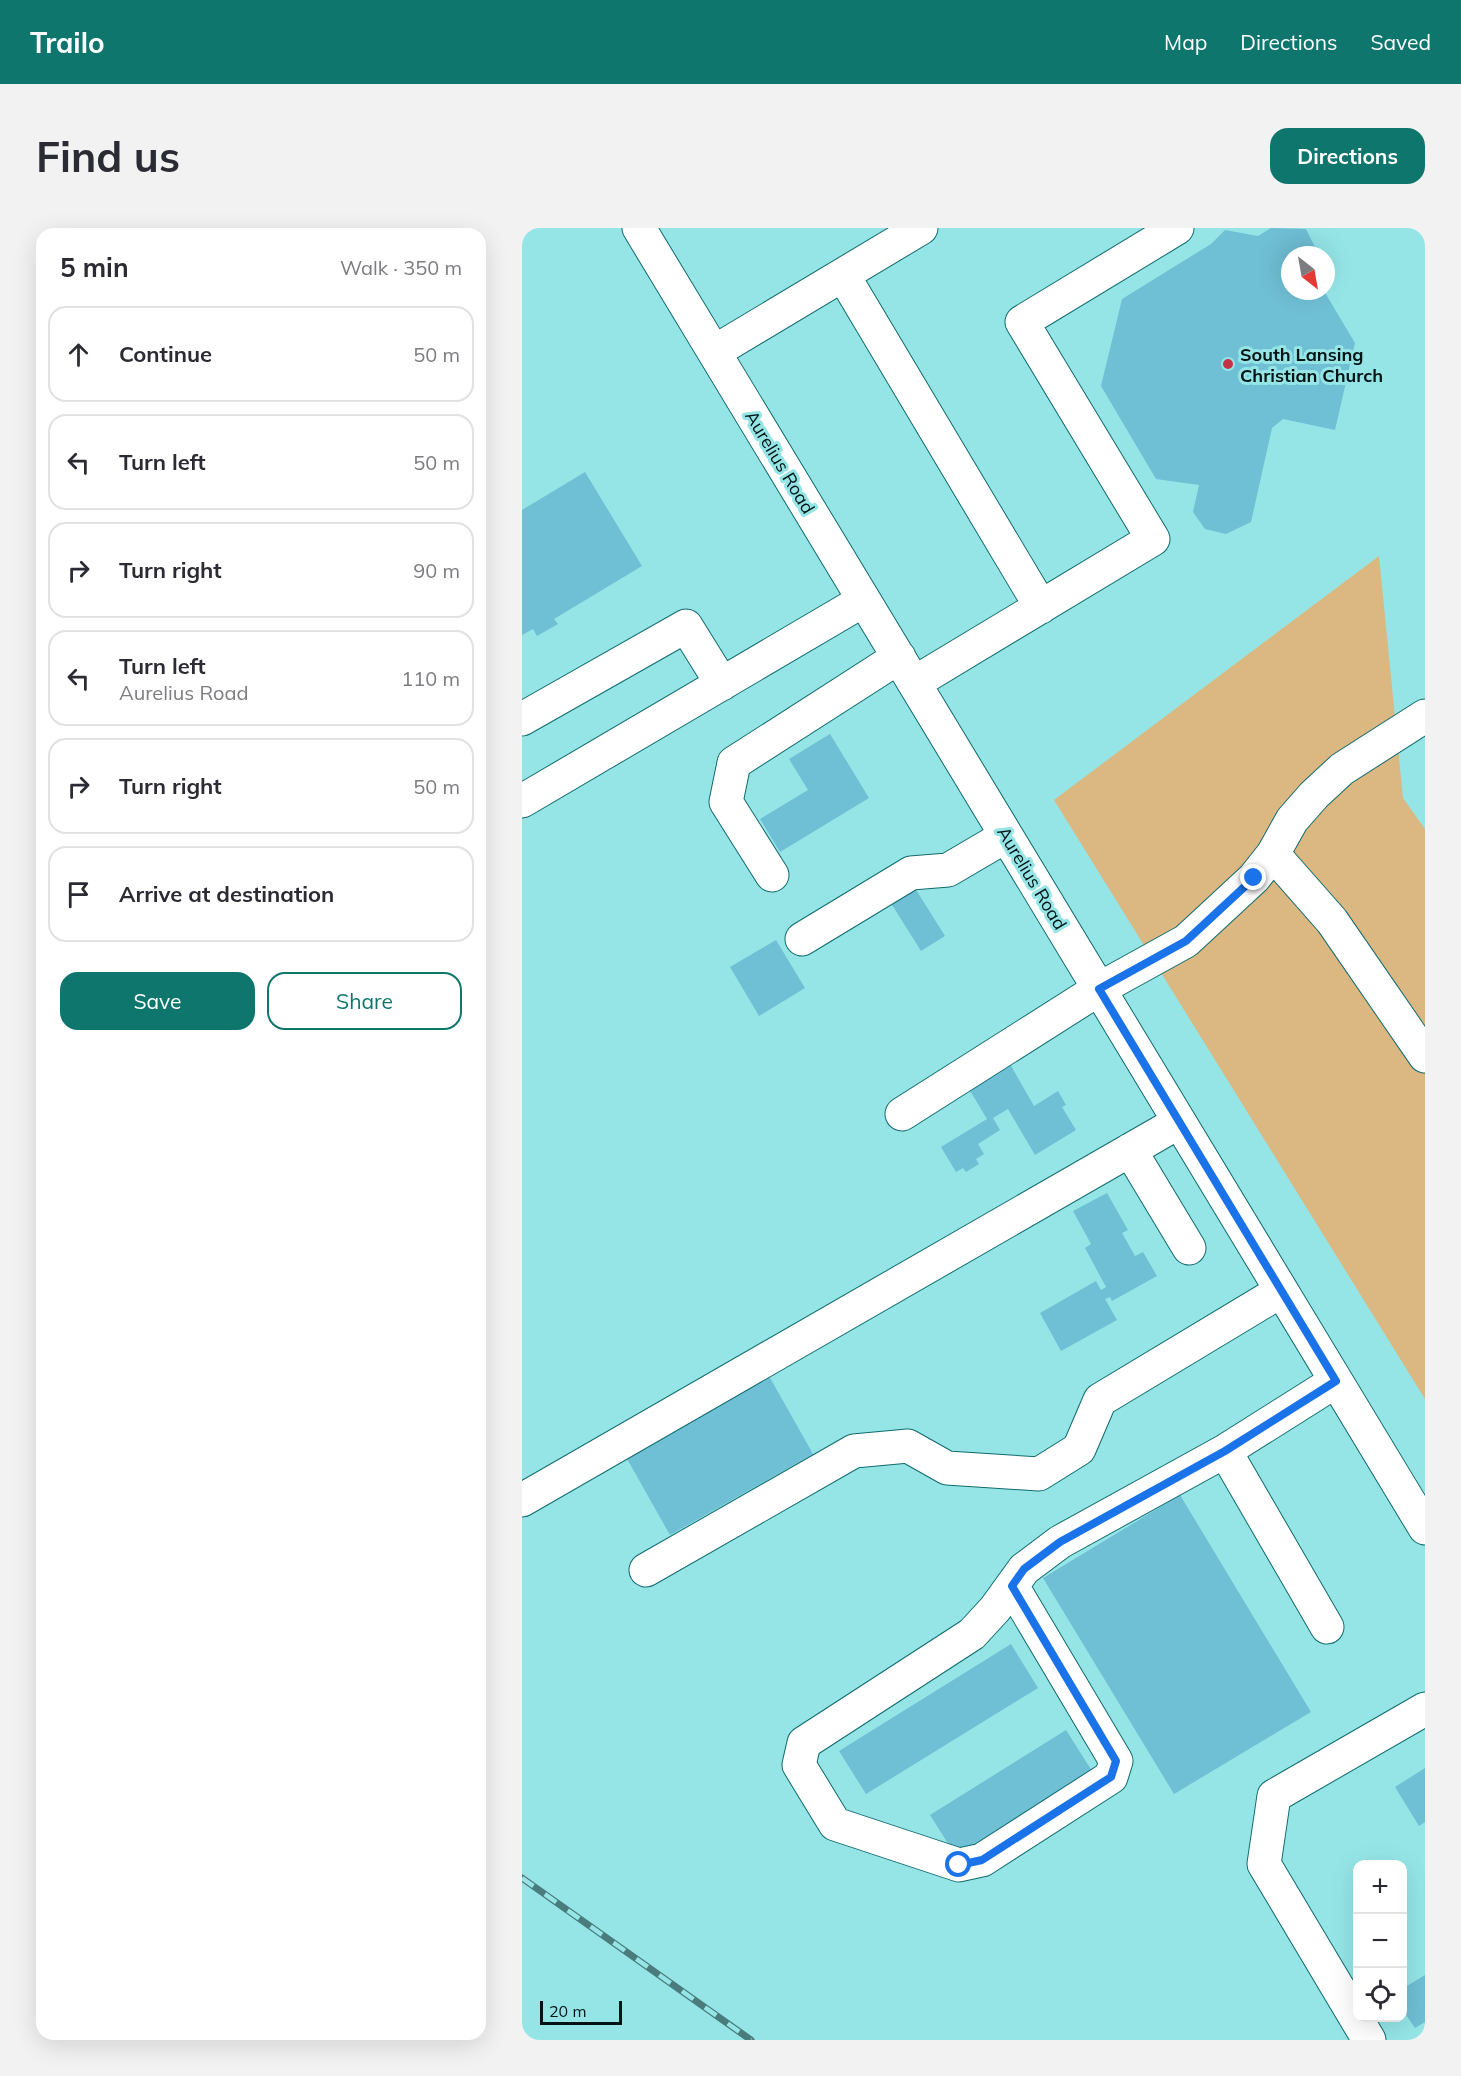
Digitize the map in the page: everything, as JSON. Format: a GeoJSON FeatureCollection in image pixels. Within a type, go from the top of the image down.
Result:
{"type":"FeatureCollection","features":[{"type":"Feature","properties":{"kind":"street","name":"Aurelius Road"},"geometry":{"type":"LineString","coordinates":[[639,228],[1425,1528]]}},
{"type":"Feature","properties":{"kind":"street"},"geometry":{"type":"LineString","coordinates":[[714,352],[921,228]]}},
{"type":"Feature","properties":{"kind":"street"},"geometry":{"type":"LineString","coordinates":[[772,875],[726,802],[734,762],[906,670],[1041,607],[1153,539],[1022,322],[1177,228]]}},
{"type":"Feature","properties":{"kind":"street"},"geometry":{"type":"LineString","coordinates":[[843,275],[1041,607]]}},
{"type":"Feature","properties":{"kind":"street"},"geometry":{"type":"LineString","coordinates":[[522,801],[864,600]]}},
{"type":"Feature","properties":{"kind":"street"},"geometry":{"type":"LineString","coordinates":[[522,719],[686,626],[722,684]]}},
{"type":"Feature","properties":{"kind":"street"},"geometry":{"type":"LineString","coordinates":[[902,1114],[1099,989],[1186,941],[1254,878],[1273,854],[1292,820],[1342,769],[1425,716]]}},
{"type":"Feature","properties":{"kind":"street"},"geometry":{"type":"LineString","coordinates":[[802,939],[912,873],[948,870],[1006,836]]}},
{"type":"Feature","properties":{"kind":"street"},"geometry":{"type":"LineString","coordinates":[[1273,854],[1332,921],[1425,1056]]}},
{"type":"Feature","properties":{"kind":"street"},"geometry":{"type":"LineString","coordinates":[[522,1500],[1179,1122]]}},
{"type":"Feature","properties":{"kind":"street"},"geometry":{"type":"LineString","coordinates":[[1130,1150],[1189,1248]]}},
{"type":"Feature","properties":{"kind":"street"},"geometry":{"type":"LineString","coordinates":[[646,1570],[854,1451],[908,1446],[947,1468],[1039,1474],[1079,1449],[1100,1400],[1281,1291]]}},
{"type":"Feature","properties":{"kind":"street"},"geometry":{"type":"LineString","coordinates":[[1012,1586],[1116,1761],[1111,1777],[982,1860],[959,1865],[835,1824],[798,1766],[804,1743],[972,1634],[1024,1569],[1060,1542],[1225,1451],[1336,1381]]}},
{"type":"Feature","properties":{"kind":"street"},"geometry":{"type":"LineString","coordinates":[[1225,1451],[1327,1627]]}},
{"type":"Feature","properties":{"kind":"street"},"geometry":{"type":"LineString","coordinates":[[1370,2040],[1264,1864],[1274,1796],[1425,1709]]}},
{"type":"Feature","properties":{"kind":"shaded area"},"geometry":{"type":"Polygon","coordinates":[[[1379,556],[1403,798],[1425,829],[1425,1399],[1054,800],[1379,556]]]}},
{"type":"Feature","properties":{"kind":"building","name":"South Lansing Christian Church"},"geometry":{"type":"Polygon","coordinates":[[[1271,228],[1306,229],[1314,246],[1281,246],[1281,300],[1329,300],[1355,343],[1335,430],[1283,419],[1272,428],[1251,522],[1226,534],[1205,529],[1193,512],[1199,485],[1156,479],[1101,386],[1122,299],[1211,244],[1225,230],[1258,236],[1271,228]]]}},
{"type":"Feature","properties":{"kind":"building"},"geometry":{"type":"Polygon","coordinates":[[[585,472],[642,566],[554,619],[558,624],[537,636],[533,629],[522,635],[522,510],[585,472]]]}},
{"type":"Feature","properties":{"kind":"building"},"geometry":{"type":"Polygon","coordinates":[[[830,734],[869,798],[780,852],[760,819],[808,790],[789,759],[830,734]]]}},
{"type":"Feature","properties":{"kind":"building"},"geometry":{"type":"Polygon","coordinates":[[[913,885],[945,936],[921,951],[889,900],[913,885]]]}},
{"type":"Feature","properties":{"kind":"building"},"geometry":{"type":"Polygon","coordinates":[[[776,940],[805,988],[759,1016],[730,967],[776,940]]]}},
{"type":"Feature","properties":{"kind":"building"},"geometry":{"type":"Polygon","coordinates":[[[1010,1064],[1034,1106],[1058,1091],[1066,1105],[1062,1107],[1076,1130],[1035,1155],[1008,1109],[993,1118],[1000,1130],[978,1144],[984,1154],[976,1159],[979,1164],[966,1172],[963,1168],[956,1172],[941,1147],[987,1119],[969,1089],[1010,1064]]]}},
{"type":"Feature","properties":{"kind":"building"},"geometry":{"type":"Polygon","coordinates":[[[1107,1193],[1128,1230],[1122,1233],[1135,1256],[1143,1252],[1157,1276],[1112,1301],[1110,1297],[1105,1299],[1117,1320],[1061,1351],[1040,1313],[1096,1281],[1101,1290],[1106,1287],[1085,1248],[1091,1244],[1073,1211],[1107,1193]]]}},
{"type":"Feature","properties":{"kind":"building"},"geometry":{"type":"Polygon","coordinates":[[[769,1376],[813,1454],[670,1535],[626,1457],[769,1376]]]}},
{"type":"Feature","properties":{"kind":"building"},"geometry":{"type":"Polygon","coordinates":[[[1180,1495],[1311,1712],[1174,1794],[1043,1578],[1180,1495]]]}},
{"type":"Feature","properties":{"kind":"building"},"geometry":{"type":"Polygon","coordinates":[[[1011,1644],[1038,1688],[866,1794],[839,1751],[1011,1644]]]}},
{"type":"Feature","properties":{"kind":"building"},"geometry":{"type":"Polygon","coordinates":[[[1066,1730],[1092,1771],[956,1856],[930,1815],[1066,1730]]]}},
{"type":"Feature","properties":{"kind":"building"},"geometry":{"type":"Polygon","coordinates":[[[1425,1768],[1425,1822],[1419,1826],[1395,1787],[1425,1768]]]}},
{"type":"Feature","properties":{"kind":"building"},"geometry":{"type":"Polygon","coordinates":[[[1425,1975],[1425,2022],[1415,2028],[1407,2016],[1407,1986],[1425,1975]]]}},
{"type":"Feature","properties":{"kind":"railway"},"geometry":{"type":"LineString","coordinates":[[522,1878],[751,2040]]}},
{"type":"Feature","properties":{"kind":"place","name":"South Lansing Christian Church"},"geometry":{"type":"Point","coordinates":[1228,364]}},
{"type":"Feature","properties":{"kind":"route"},"geometry":{"type":"LineString","coordinates":[[959,1865],[982,1860],[1111,1777],[1116,1761],[1012,1586],[1024,1569],[1060,1542],[1225,1451],[1274,1417],[1336,1381],[1099,989],[1186,941],[1254,878]]}}]}
